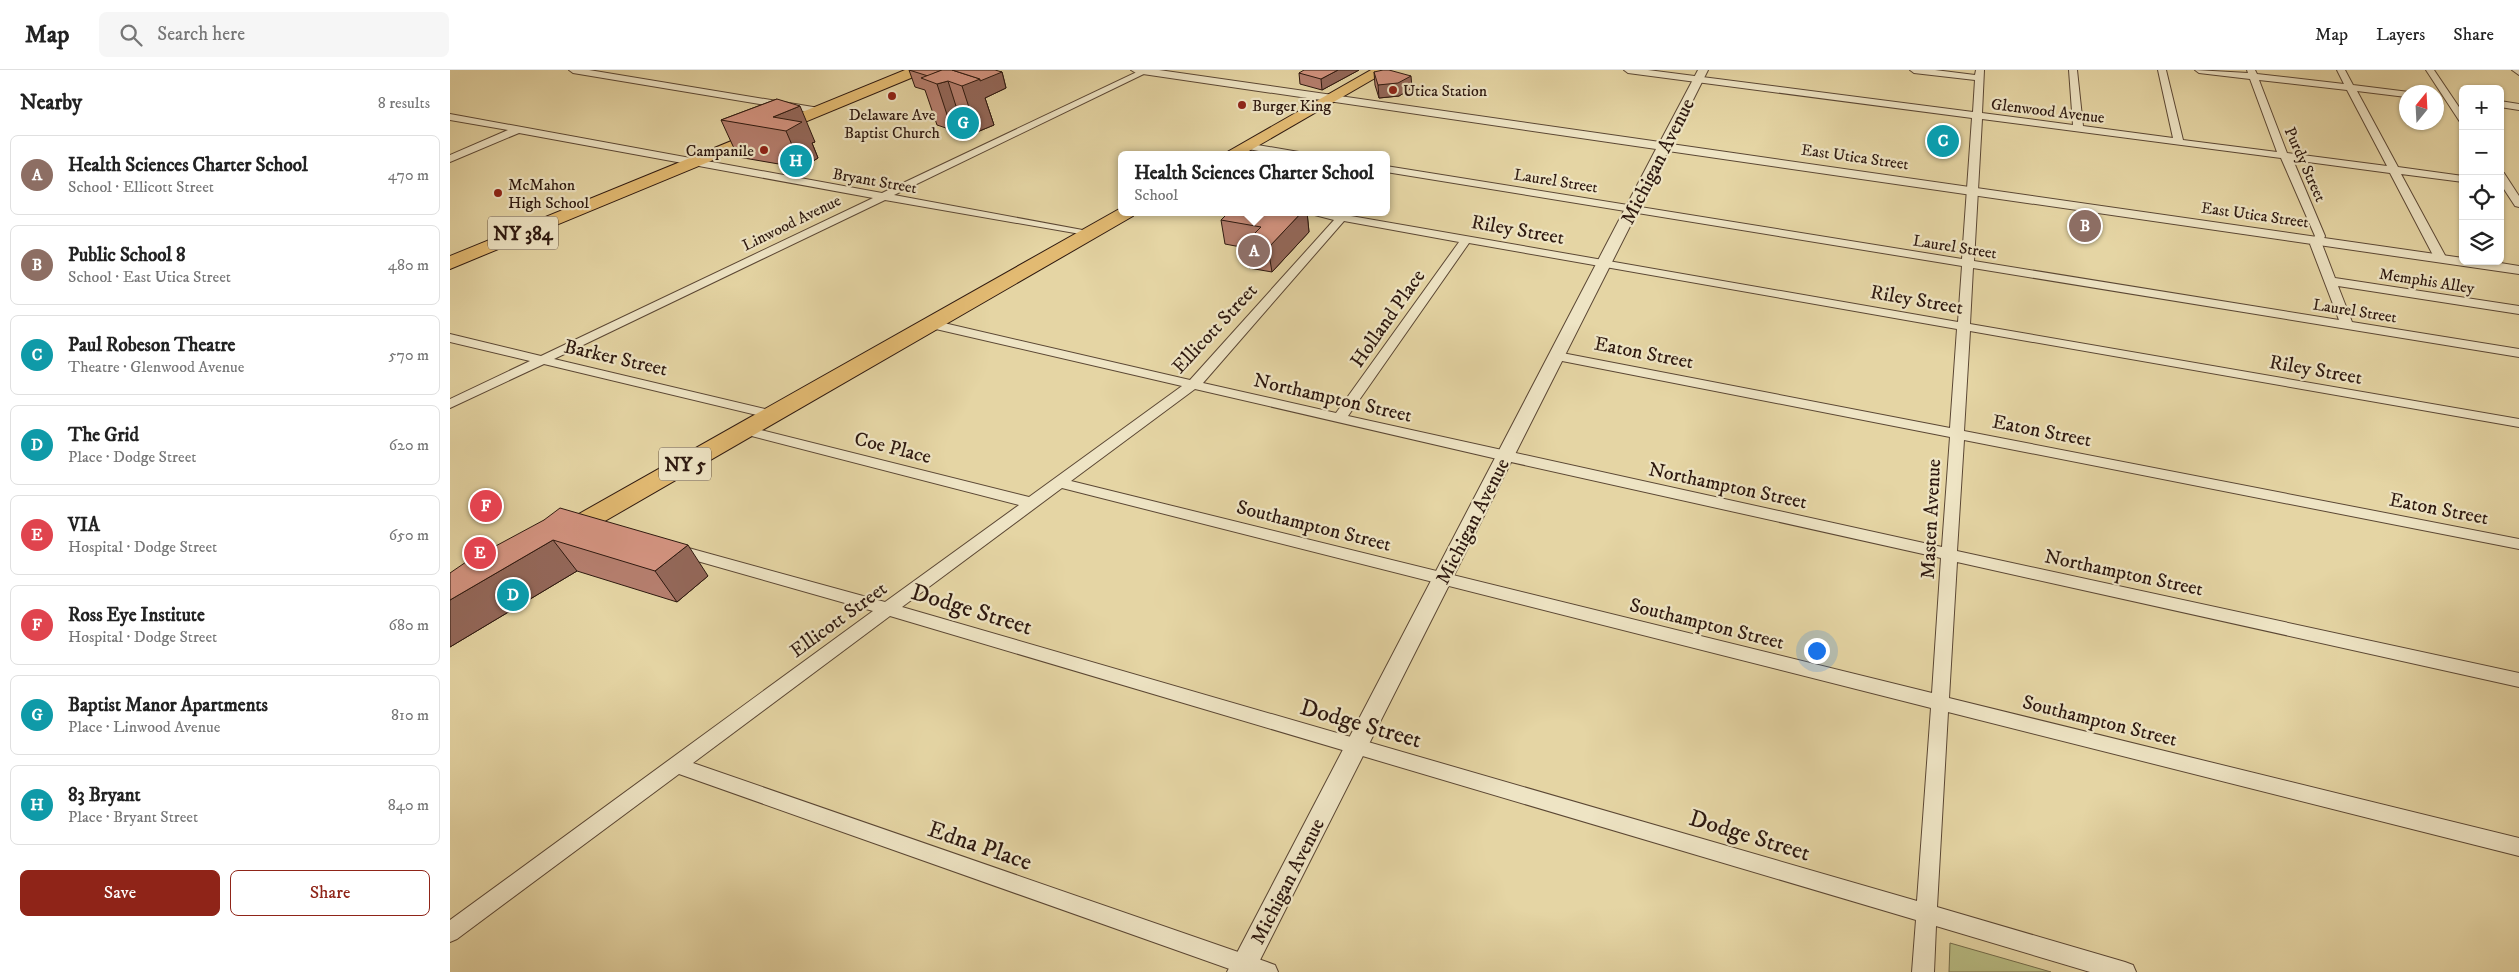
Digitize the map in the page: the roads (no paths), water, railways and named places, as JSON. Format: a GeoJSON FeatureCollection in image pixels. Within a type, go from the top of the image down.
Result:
{"type":"FeatureCollection","features":[{"type":"Feature","properties":{"kind":"main road","name":"NY 384"},"geometry":{"type":"LineString","coordinates":[[450,263],[918,70]]}},
{"type":"Feature","properties":{"kind":"main road"},"geometry":{"type":"LineString","coordinates":[[1237,151],[1382,70]]}},
{"type":"Feature","properties":{"kind":"main road","name":"NY 5"},"geometry":{"type":"LineString","coordinates":[[541,546],[593,526],[745,430],[1119,216]]}},
{"type":"Feature","properties":{"kind":"street"},"geometry":{"type":"LineString","coordinates":[[573,70],[819,110]]}},
{"type":"Feature","properties":{"kind":"street"},"geometry":{"type":"LineString","coordinates":[[1143,70],[1334,98]]}},
{"type":"Feature","properties":{"kind":"street","name":"Linwood Avenue"},"geometry":{"type":"LineString","coordinates":[[450,404],[1143,70]]}},
{"type":"Feature","properties":{"kind":"street","name":"Glenwood Avenue"},"geometry":{"type":"LineString","coordinates":[[1628,70],[1701,75],[1977,116],[2459,178]]}},
{"type":"Feature","properties":{"kind":"street"},"geometry":{"type":"LineString","coordinates":[[1914,70],[1980,74]]}},
{"type":"Feature","properties":{"kind":"street"},"geometry":{"type":"LineString","coordinates":[[2072,70],[2078,129]]}},
{"type":"Feature","properties":{"kind":"street"},"geometry":{"type":"LineString","coordinates":[[2162,70],[2179,142]]}},
{"type":"Feature","properties":{"kind":"street"},"geometry":{"type":"LineString","coordinates":[[2199,70],[2252,73],[2399,93]]}},
{"type":"Feature","properties":{"kind":"street"},"geometry":{"type":"LineString","coordinates":[[2341,70],[2441,258]]}},
{"type":"Feature","properties":{"kind":"street"},"geometry":{"type":"LineString","coordinates":[[2430,70],[2459,114]]}},
{"type":"Feature","properties":{"kind":"street","name":"Purdy Street"},"geometry":{"type":"LineString","coordinates":[[2252,73],[2285,156],[2320,236],[2316,244],[2347,325]]}},
{"type":"Feature","properties":{"kind":"street","name":"Masten Avenue"},"geometry":{"type":"LineString","coordinates":[[1923,972],[1962,325],[1966,267],[1968,264],[1980,74]]}},
{"type":"Feature","properties":{"kind":"street","name":"Michigan Avenue"},"geometry":{"type":"LineString","coordinates":[[1242,968],[1701,75]]}},
{"type":"Feature","properties":{"kind":"street","name":"East Utica Street"},"geometry":{"type":"LineString","coordinates":[[1334,98],[2519,270]]}},
{"type":"Feature","properties":{"kind":"street"},"geometry":{"type":"LineString","coordinates":[[2444,98],[2459,100]]}},
{"type":"Feature","properties":{"kind":"street"},"geometry":{"type":"LineString","coordinates":[[2504,104],[2519,106]]}},
{"type":"Feature","properties":{"kind":"street","name":"Bryant Street"},"geometry":{"type":"LineString","coordinates":[[450,117],[1088,234]]}},
{"type":"Feature","properties":{"kind":"street"},"geometry":{"type":"LineString","coordinates":[[450,159],[517,130]]}},
{"type":"Feature","properties":{"kind":"street"},"geometry":{"type":"LineString","coordinates":[[1246,146],[1275,151]]}},
{"type":"Feature","properties":{"kind":"street","name":"Laurel Street"},"geometry":{"type":"LineString","coordinates":[[1390,170],[2519,353]]}},
{"type":"Feature","properties":{"kind":"street"},"geometry":{"type":"LineString","coordinates":[[2504,185],[2519,187]]}},
{"type":"Feature","properties":{"kind":"street"},"geometry":{"type":"LineString","coordinates":[[2504,185],[2519,204]]}},
{"type":"Feature","properties":{"kind":"street","name":"Riley Street"},"geometry":{"type":"LineString","coordinates":[[1330,216],[2519,423]]}},
{"type":"Feature","properties":{"kind":"street","name":"Ellicott Street"},"geometry":{"type":"LineString","coordinates":[[450,932],[1200,379],[1341,218]]}},
{"type":"Feature","properties":{"kind":"street","name":"Holland Place"},"geometry":{"type":"LineString","coordinates":[[1339,419],[1466,240]]}},
{"type":"Feature","properties":{"kind":"street","name":"Memphis Alley"},"geometry":{"type":"LineString","coordinates":[[2330,281],[2519,310]]}},
{"type":"Feature","properties":{"kind":"street","name":"Northampton Street"},"geometry":{"type":"LineString","coordinates":[[931,324],[1505,457],[2519,680]]}},
{"type":"Feature","properties":{"kind":"street","name":"Barker Street"},"geometry":{"type":"LineString","coordinates":[[450,338],[773,415]]}},
{"type":"Feature","properties":{"kind":"street","name":"Eaton Street"},"geometry":{"type":"LineString","coordinates":[[1557,356],[2519,544]]}},
{"type":"Feature","properties":{"kind":"street","name":"Coe Place"},"geometry":{"type":"LineString","coordinates":[[745,430],[1032,502]]}},
{"type":"Feature","properties":{"kind":"street","name":"Southampton Street"},"geometry":{"type":"LineString","coordinates":[[1059,483],[2519,847]]}},
{"type":"Feature","properties":{"kind":"street","name":"Dodge Street"},"geometry":{"type":"LineString","coordinates":[[655,544],[887,609],[2125,972]]}},
{"type":"Feature","properties":{"kind":"street","name":"Edna Place"},"geometry":{"type":"LineString","coordinates":[[677,764],[1242,968],[1267,972]]}},
{"type":"Feature","properties":{"kind":"place","name":"Utica Station"},"geometry":{"type":"Point","coordinates":[1393,90]}},
{"type":"Feature","properties":{"kind":"place","name":"Delaware Ave Baptist Church"},"geometry":{"type":"Point","coordinates":[892,96]}},
{"type":"Feature","properties":{"kind":"place","name":"Burger King"},"geometry":{"type":"Point","coordinates":[1242,105]}},
{"type":"Feature","properties":{"kind":"place","name":"Baptist Manor Apartments"},"geometry":{"type":"Point","coordinates":[963,123]}},
{"type":"Feature","properties":{"kind":"place","name":"Paul Robeson Theatre"},"geometry":{"type":"Point","coordinates":[1943,141]}},
{"type":"Feature","properties":{"kind":"place","name":"Campanile"},"geometry":{"type":"Point","coordinates":[764,150]}},
{"type":"Feature","properties":{"kind":"place","name":"83 Bryant"},"geometry":{"type":"Point","coordinates":[796,161]}},
{"type":"Feature","properties":{"kind":"place","name":"McMahon High School"},"geometry":{"type":"Point","coordinates":[498,193]}},
{"type":"Feature","properties":{"kind":"place","name":"Public School 8"},"geometry":{"type":"Point","coordinates":[2085,226]}},
{"type":"Feature","properties":{"kind":"place","name":"Health Sciences Charter School"},"geometry":{"type":"Point","coordinates":[1254,251]}},
{"type":"Feature","properties":{"kind":"place","name":"Ross Eye Institute"},"geometry":{"type":"Point","coordinates":[486,506]}},
{"type":"Feature","properties":{"kind":"place","name":"VIA"},"geometry":{"type":"Point","coordinates":[480,553]}},
{"type":"Feature","properties":{"kind":"place","name":"The Grid"},"geometry":{"type":"Point","coordinates":[513,595]}}]}
